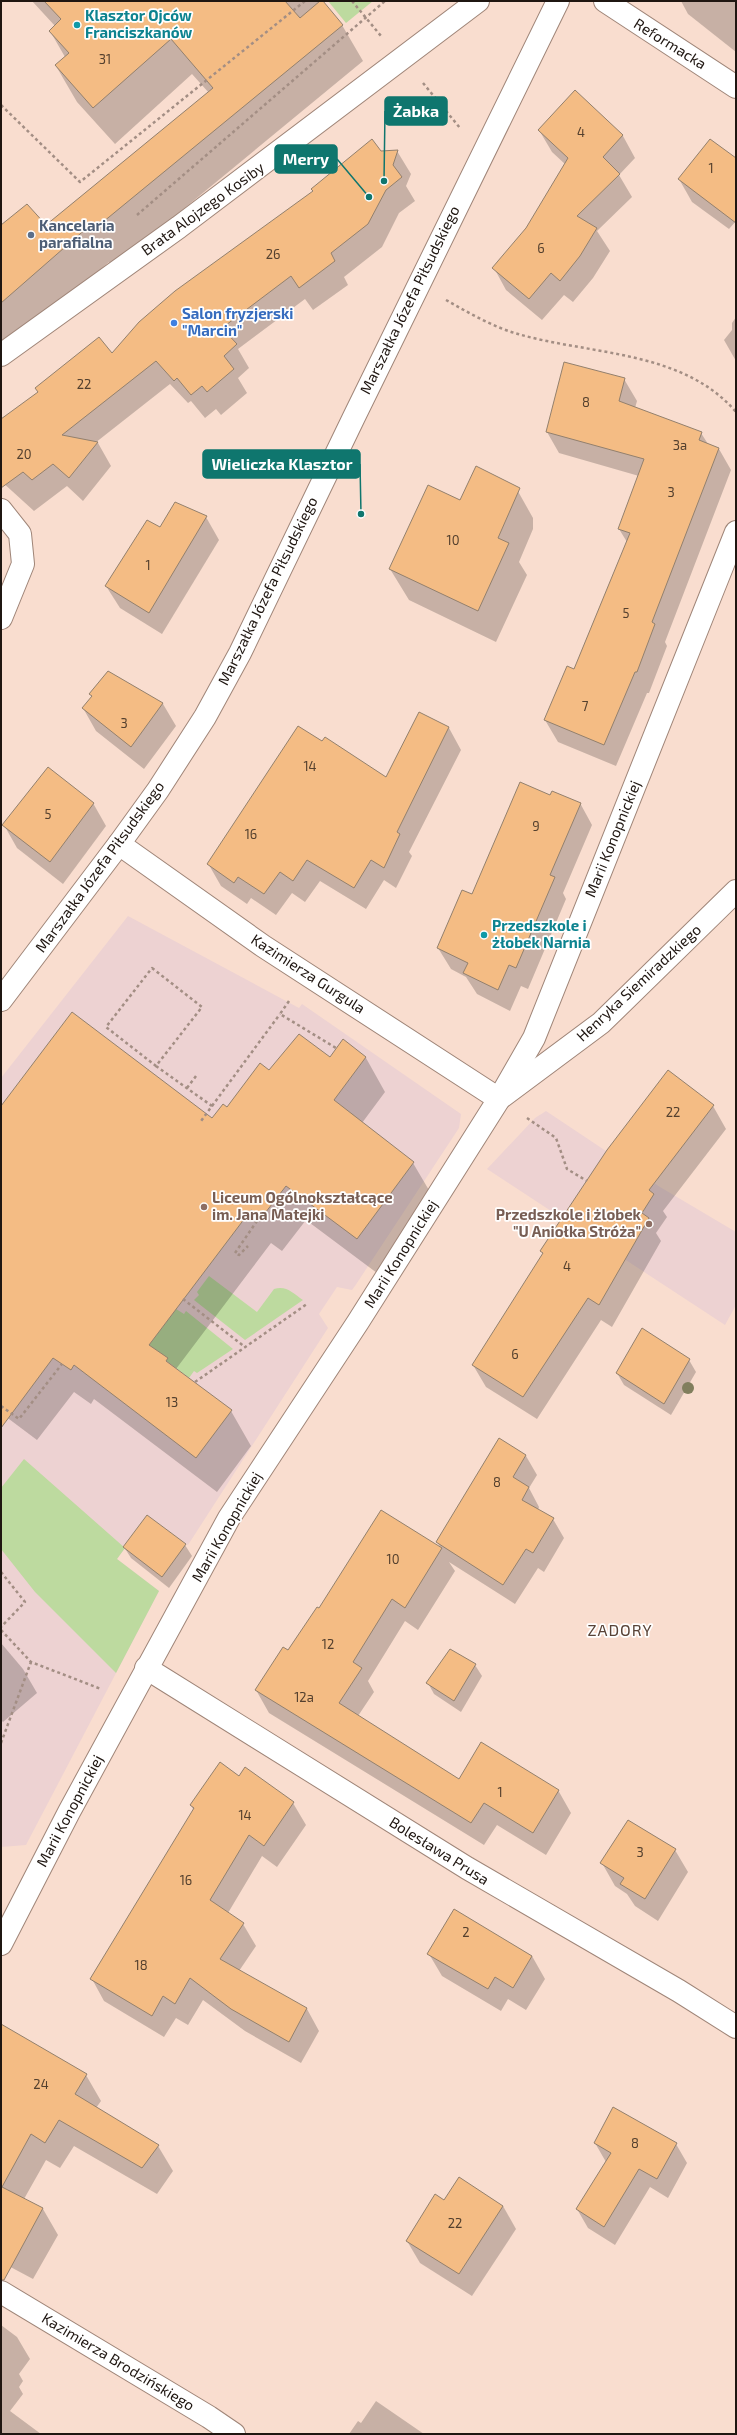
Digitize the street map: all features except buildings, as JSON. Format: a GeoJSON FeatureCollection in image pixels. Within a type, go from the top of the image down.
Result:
{"type":"FeatureCollection","features":[{"type":"Feature","properties":{"kind":"street","name":"Brata Alojzego Kosiby"},"geometry":{"type":"LineString","coordinates":[[1,354],[179,227],[478,1]]}},
{"type":"Feature","properties":{"kind":"street","name":"Marszałka Józefa Piłsudskiego"},"geometry":{"type":"LineString","coordinates":[[1,1000],[158,790],[205,717],[240,653],[558,1]]}},
{"type":"Feature","properties":{"kind":"street","name":"Reformacka"},"geometry":{"type":"LineString","coordinates":[[605,1],[736,87]]}},
{"type":"Feature","properties":{"kind":"street"},"geometry":{"type":"LineString","coordinates":[[1,510],[20,534],[23,564],[1,618]]}},
{"type":"Feature","properties":{"kind":"street","name":"Marii Konopnickiej"},"geometry":{"type":"LineString","coordinates":[[1,1944],[146,1668],[230,1518],[358,1322],[499,1099],[534,1038],[736,532]]}},
{"type":"Feature","properties":{"kind":"street","name":"Kazimierza Gurgula"},"geometry":{"type":"LineString","coordinates":[[119,844],[263,946],[499,1099]]}},
{"type":"Feature","properties":{"kind":"street","name":"Henryka Siemiradzkiego"},"geometry":{"type":"LineString","coordinates":[[499,1099],[601,1023],[736,891]]}},
{"type":"Feature","properties":{"kind":"street","name":"Bolesława Prusa"},"geometry":{"type":"LineString","coordinates":[[146,1668],[467,1868],[678,1991],[736,2027]]}},
{"type":"Feature","properties":{"kind":"street","name":"Kazimierza Brodzińskiego"},"geometry":{"type":"LineString","coordinates":[[1,2292],[210,2417],[234,2434]]}},
{"type":"Feature","properties":{"kind":"path"},"geometry":{"type":"LineString","coordinates":[[1,105],[80,182],[305,1]]}},
{"type":"Feature","properties":{"kind":"path"},"geometry":{"type":"LineString","coordinates":[[352,1],[384,40]]}},
{"type":"Feature","properties":{"kind":"path"},"geometry":{"type":"LineString","coordinates":[[131,221],[385,1]]}},
{"type":"Feature","properties":{"kind":"path"},"geometry":{"type":"LineString","coordinates":[[420,79],[463,132]]}},
{"type":"Feature","properties":{"kind":"path"},"geometry":{"type":"LineString","coordinates":[[446,300],[517,334],[642,360],[691,377],[713,389],[736,412]]}},
{"type":"Feature","properties":{"kind":"path"},"geometry":{"type":"LineString","coordinates":[[156,1066],[202,1007],[152,968],[106,1027],[156,1066],[212,1106]]}},
{"type":"Feature","properties":{"kind":"path"},"geometry":{"type":"LineString","coordinates":[[201,1121],[292,998]]}},
{"type":"Feature","properties":{"kind":"path"},"geometry":{"type":"LineString","coordinates":[[280,1014],[336,1048]]}},
{"type":"Feature","properties":{"kind":"path"},"geometry":{"type":"LineString","coordinates":[[187,1088],[196,1076]]}},
{"type":"Feature","properties":{"kind":"path"},"geometry":{"type":"LineString","coordinates":[[527,1117],[556,1138],[567,1169],[587,1181]]}},
{"type":"Feature","properties":{"kind":"path"},"geometry":{"type":"LineString","coordinates":[[247,1214],[257,1221],[235,1253],[239,1256],[248,1246]]}},
{"type":"Feature","properties":{"kind":"path"},"geometry":{"type":"LineString","coordinates":[[183,1299],[245,1347]]}},
{"type":"Feature","properties":{"kind":"path"},"geometry":{"type":"LineString","coordinates":[[195,1382],[307,1304]]}},
{"type":"Feature","properties":{"kind":"path"},"geometry":{"type":"LineString","coordinates":[[1,1406],[19,1419],[62,1364]]}},
{"type":"Feature","properties":{"kind":"path"},"geometry":{"type":"LineString","coordinates":[[1,1572],[25,1602],[1,1629],[31,1662],[107,1691]]}},
{"type":"Feature","properties":{"kind":"path"},"geometry":{"type":"LineString","coordinates":[[1,1743],[31,1662]]}},
{"type":"Feature","properties":{"kind":"shaded area","name":"Liceum Ogólnokształcące im. Jana Matejki"},"geometry":{"type":"Polygon","coordinates":[[[128,916],[299,1008],[302,1004],[461,1114],[459,1128],[355,1286],[352,1290],[337,1287],[319,1314],[328,1328],[188,1545],[147,1515],[123,1546],[125,1548],[117,1559],[159,1591],[26,1845],[1,1847],[1,1078],[128,916]]]}},
{"type":"Feature","properties":{"kind":"shaded area","name":"Przedszkole i żlobek \"U Aniołka Stróża\""},"geometry":{"type":"Polygon","coordinates":[[[546,1111],[660,1187],[736,1232],[736,1305],[725,1325],[487,1169],[535,1118],[546,1111]]]}},
{"type":"Feature","properties":{"kind":"green space"},"geometry":{"type":"Polygon","coordinates":[[[328,1],[373,1],[346,23],[328,1]]]}},
{"type":"Feature","properties":{"kind":"green space"},"geometry":{"type":"Polygon","coordinates":[[[209,1276],[257,1312],[274,1289],[286,1289],[293,1292],[303,1300],[245,1340],[194,1300],[199,1295],[197,1292],[209,1276]]]}},
{"type":"Feature","properties":{"kind":"green space"},"geometry":{"type":"Polygon","coordinates":[[[176,1309],[184,1314],[186,1311],[233,1349],[197,1373],[194,1371],[189,1378],[147,1346],[176,1309]]]}},
{"type":"Feature","properties":{"kind":"green space"},"geometry":{"type":"Polygon","coordinates":[[[24,1459],[125,1548],[117,1559],[159,1591],[116,1673],[35,1592],[1,1549],[1,1488],[24,1459]]]}},
{"type":"Feature","properties":{"kind":"place","name":"Klasztor Ojców Franciszkanów"},"geometry":{"type":"Point","coordinates":[77,25]}},
{"type":"Feature","properties":{"kind":"place","name":"Żabka"},"geometry":{"type":"Point","coordinates":[384,181]}},
{"type":"Feature","properties":{"kind":"place","name":"Merry"},"geometry":{"type":"Point","coordinates":[369,197]}},
{"type":"Feature","properties":{"kind":"place","name":"Kancelaria parafialna"},"geometry":{"type":"Point","coordinates":[31,235]}},
{"type":"Feature","properties":{"kind":"place","name":"Salon fryzjerski \"Marcin\""},"geometry":{"type":"Point","coordinates":[174,323]}},
{"type":"Feature","properties":{"kind":"place","name":"Wieliczka Klasztor"},"geometry":{"type":"Point","coordinates":[361,514]}},
{"type":"Feature","properties":{"kind":"place","name":"Przedszkole i żłobek Narnia"},"geometry":{"type":"Point","coordinates":[484,935]}},
{"type":"Feature","properties":{"kind":"place","name":"Liceum Ogólnokształcące im. Jana Matejki"},"geometry":{"type":"Point","coordinates":[204,1207]}},
{"type":"Feature","properties":{"kind":"place","name":"Przedszkole i żlobek \"U Aniołka Stróża\""},"geometry":{"type":"Point","coordinates":[649,1224]}},
{"type":"Feature","properties":{"kind":"district","name":"ZADORY"},"geometry":{"type":"Point","coordinates":[620,1630]}}]}
